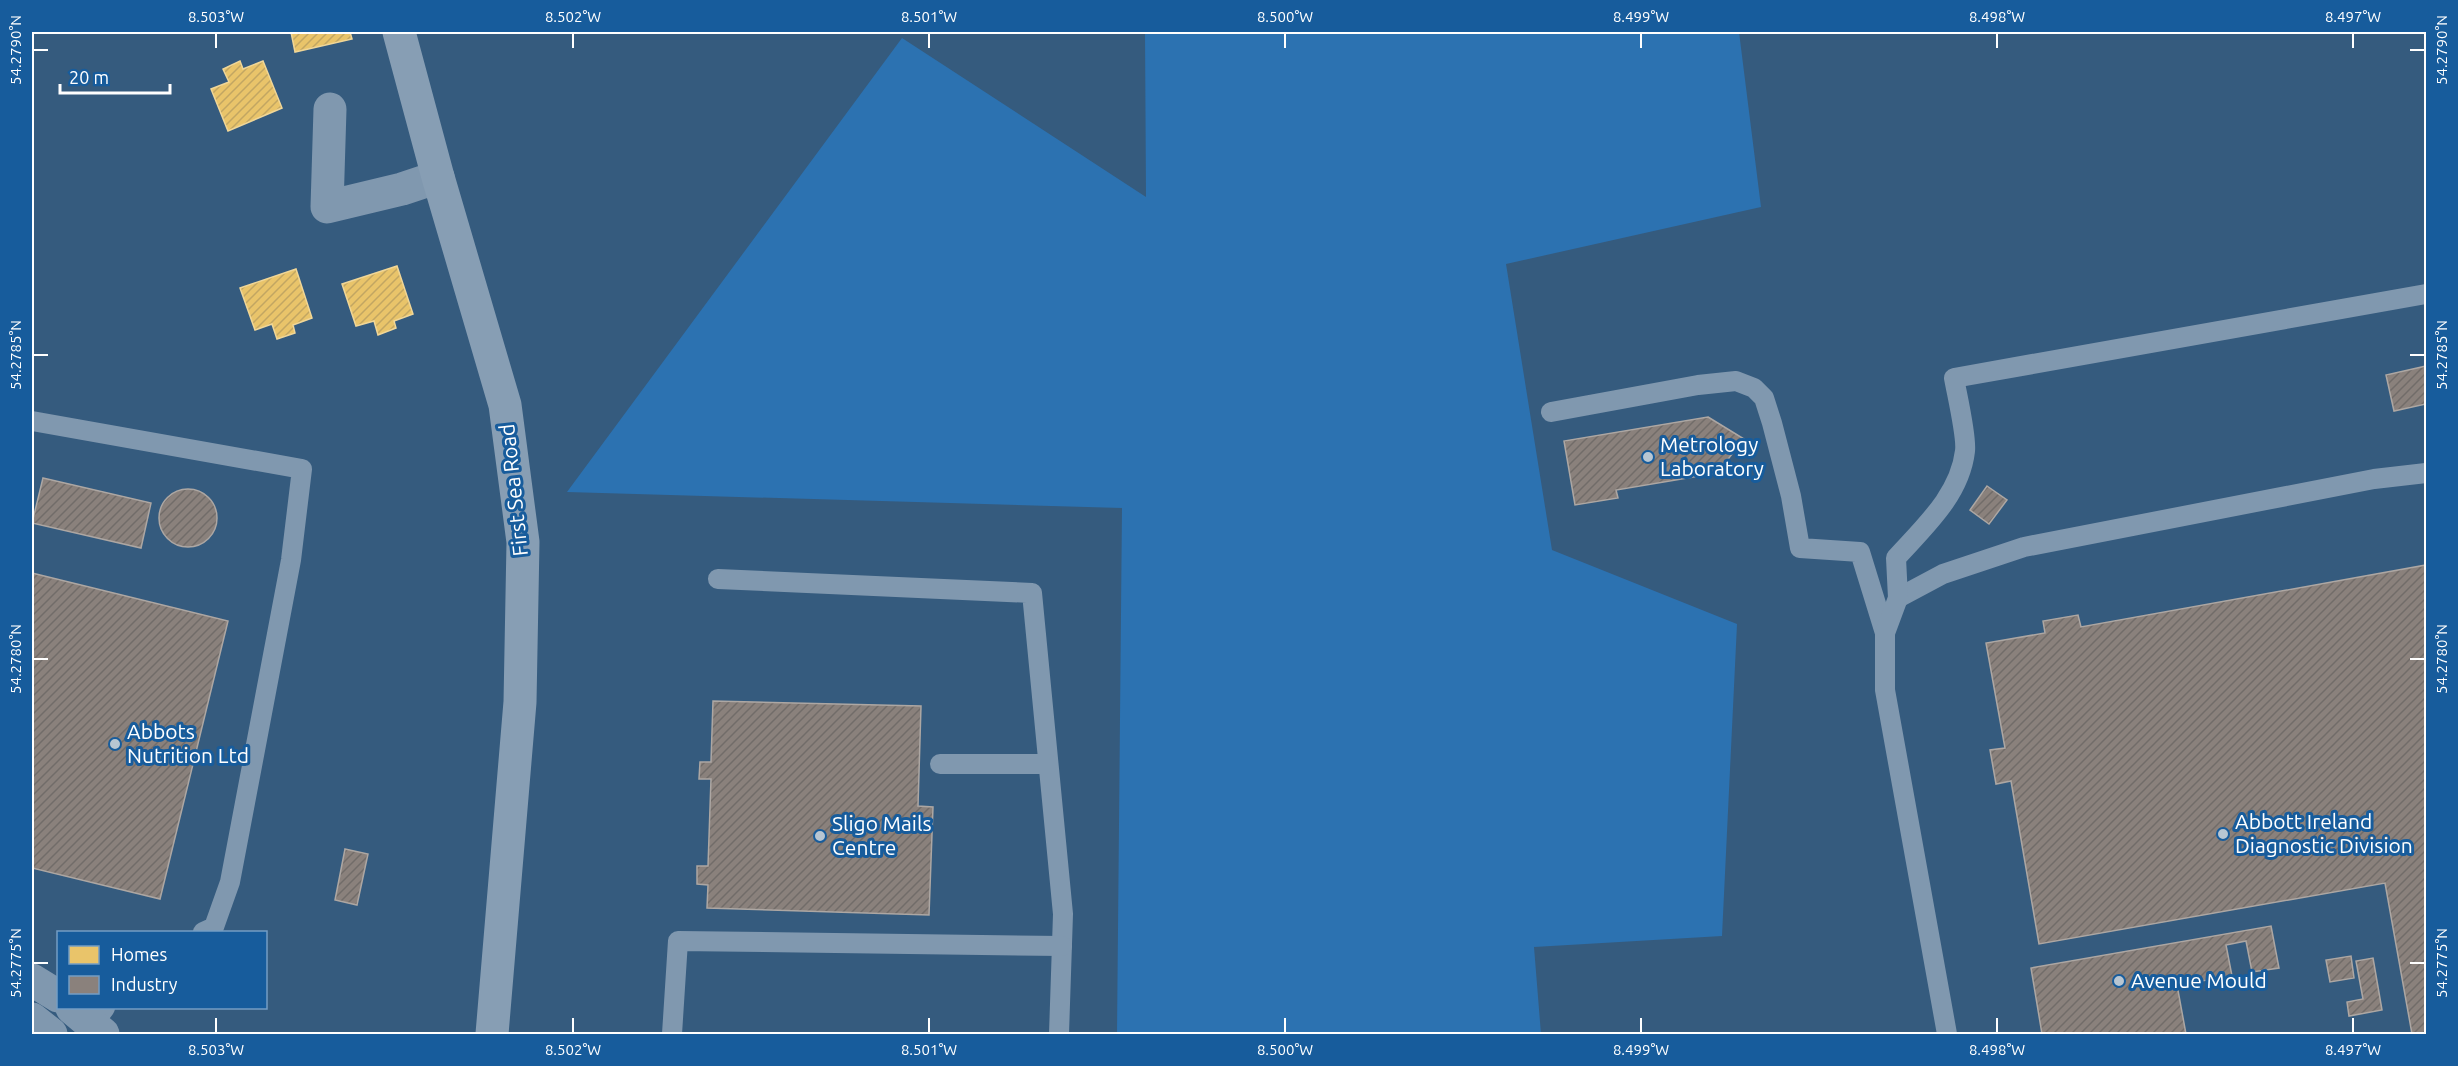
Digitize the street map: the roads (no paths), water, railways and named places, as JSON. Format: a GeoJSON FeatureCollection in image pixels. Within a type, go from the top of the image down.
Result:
{"type":"FeatureCollection","features":[{"type":"Feature","properties":{"kind":"street","name":"First Sea Road"},"geometry":{"type":"LineString","coordinates":[[399,32],[438,177],[505,405],[524,542],[520,702],[492,1035]]}},
{"type":"Feature","properties":{"kind":"street"},"geometry":{"type":"LineString","coordinates":[[330,109],[327,207],[402,189],[438,177]]}},
{"type":"Feature","properties":{"kind":"street"},"geometry":{"type":"LineString","coordinates":[[32,980],[57,995]]}},
{"type":"Feature","properties":{"kind":"lane"},"geometry":{"type":"LineString","coordinates":[[1885,633],[1898,598],[1896,558],[1944,504],[1962,466],[1966,450],[1954,378],[2427,294]]}},
{"type":"Feature","properties":{"kind":"lane"},"geometry":{"type":"LineString","coordinates":[[1551,412],[1698,385],[1736,381],[1754,388],[1764,399],[1791,496],[1800,548],[1860,552],[1885,633],[1885,690],[1947,1035]]}},
{"type":"Feature","properties":{"kind":"lane"},"geometry":{"type":"LineString","coordinates":[[32,421],[302,469],[291,560],[230,882],[214,927],[207,931]]}},
{"type":"Feature","properties":{"kind":"lane"},"geometry":{"type":"LineString","coordinates":[[1898,598],[1943,574],[2024,547],[2374,479],[2427,473]]}},
{"type":"Feature","properties":{"kind":"lane"},"geometry":{"type":"LineString","coordinates":[[718,579],[1032,593],[1063,914],[1059,1035]]}},
{"type":"Feature","properties":{"kind":"lane"},"geometry":{"type":"LineString","coordinates":[[940,764],[1048,764]]}},
{"type":"Feature","properties":{"kind":"lane"},"geometry":{"type":"LineString","coordinates":[[672,1035],[678,941],[1062,946]]}},
{"type":"Feature","properties":{"kind":"place","name":"Metrology Laboratory"},"geometry":{"type":"Point","coordinates":[1648,457]}},
{"type":"Feature","properties":{"kind":"place","name":"Abbots Nutrition Ltd"},"geometry":{"type":"Point","coordinates":[115,744]}},
{"type":"Feature","properties":{"kind":"place","name":"Abbott Ireland Diagnostic Division"},"geometry":{"type":"Point","coordinates":[2223,834]}},
{"type":"Feature","properties":{"kind":"place","name":"Sligo Mails Centre"},"geometry":{"type":"Point","coordinates":[820,836]}},
{"type":"Feature","properties":{"kind":"place","name":"Avenue Mould"},"geometry":{"type":"Point","coordinates":[2119,981]}}]}
